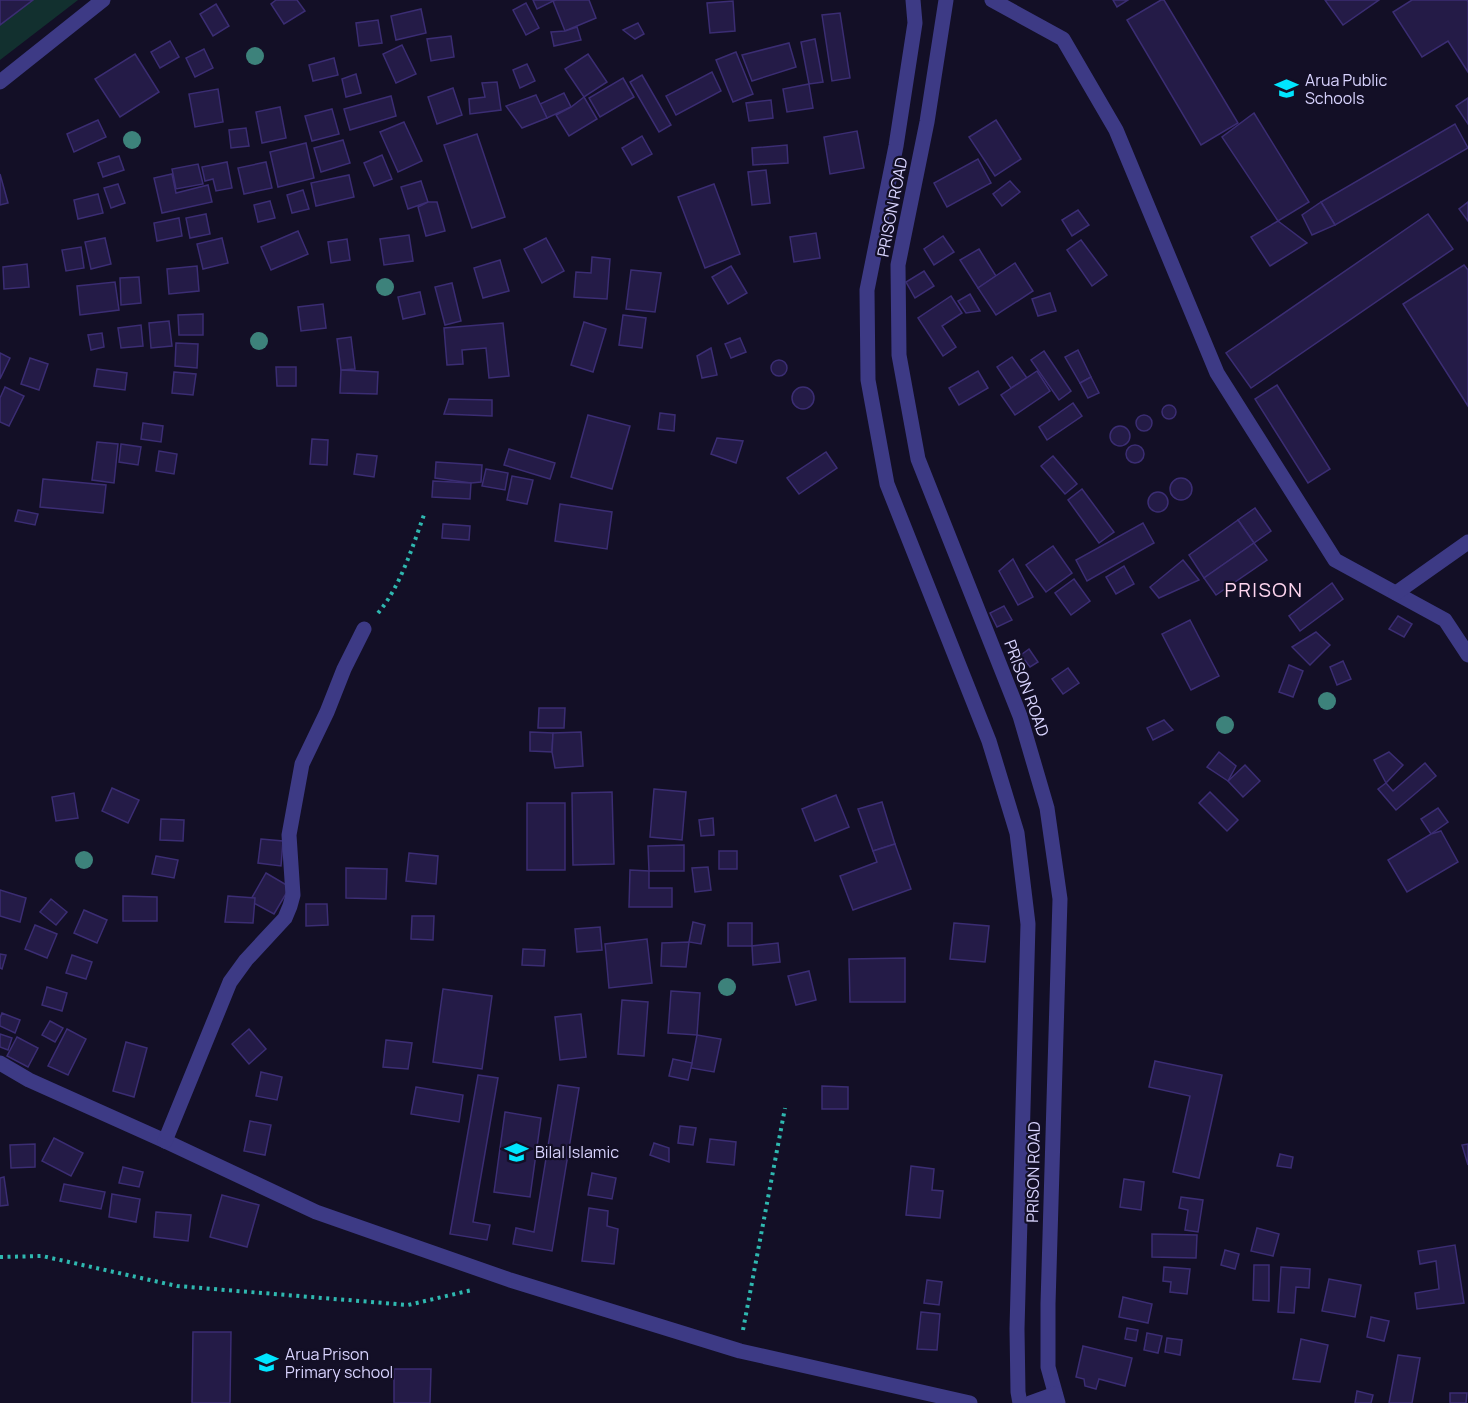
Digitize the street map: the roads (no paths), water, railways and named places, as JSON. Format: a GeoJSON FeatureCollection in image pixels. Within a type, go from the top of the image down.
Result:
{"type":"FeatureCollection","features":[{"type":"Feature","properties":{"kind":"street"},"geometry":{"type":"LineString","coordinates":[[0,82],[103,0]]}},
{"type":"Feature","properties":{"kind":"street","name":"PRISON ROAD"},"geometry":{"type":"LineString","coordinates":[[914,0],[915,23],[896,146],[867,290],[868,380],[887,484],[989,741],[1017,833],[1028,924],[1017,1329],[1020,1403]]}},
{"type":"Feature","properties":{"kind":"street","name":"PRISON ROAD"},"geometry":{"type":"LineString","coordinates":[[946,0],[927,122],[898,265],[899,355],[918,459],[1020,716],[1047,808],[1060,898],[1048,1304],[1048,1367],[1057,1399]]}},
{"type":"Feature","properties":{"kind":"street"},"geometry":{"type":"LineString","coordinates":[[992,0],[1063,39],[1116,130],[1217,373],[1335,561],[1444,620],[1468,655]]}},
{"type":"Feature","properties":{"kind":"street"},"geometry":{"type":"LineString","coordinates":[[1396,593],[1468,542]]}},
{"type":"Feature","properties":{"kind":"street"},"geometry":{"type":"LineString","coordinates":[[165,1141],[230,982],[246,960],[285,918],[290,906],[293,895],[289,835],[302,764],[364,629]]}},
{"type":"Feature","properties":{"kind":"street"},"geometry":{"type":"LineString","coordinates":[[0,1063],[29,1080],[316,1212],[510,1280],[740,1351],[969,1403]]}},
{"type":"Feature","properties":{"kind":"street"},"geometry":{"type":"LineString","coordinates":[[1030,1403],[1057,1399]]}},
{"type":"Feature","properties":{"kind":"place","name":"Arua Public Schools"},"geometry":{"type":"Point","coordinates":[1287,89]}},
{"type":"Feature","properties":{"kind":"place","name":"Bilal Islamic"},"geometry":{"type":"Point","coordinates":[517,1152]}},
{"type":"Feature","properties":{"kind":"place","name":"Arua Prison Primary school"},"geometry":{"type":"Point","coordinates":[267,1363]}},
{"type":"Feature","properties":{"kind":"district","name":"PRISON"},"geometry":{"type":"Point","coordinates":[1264,590]}}]}
